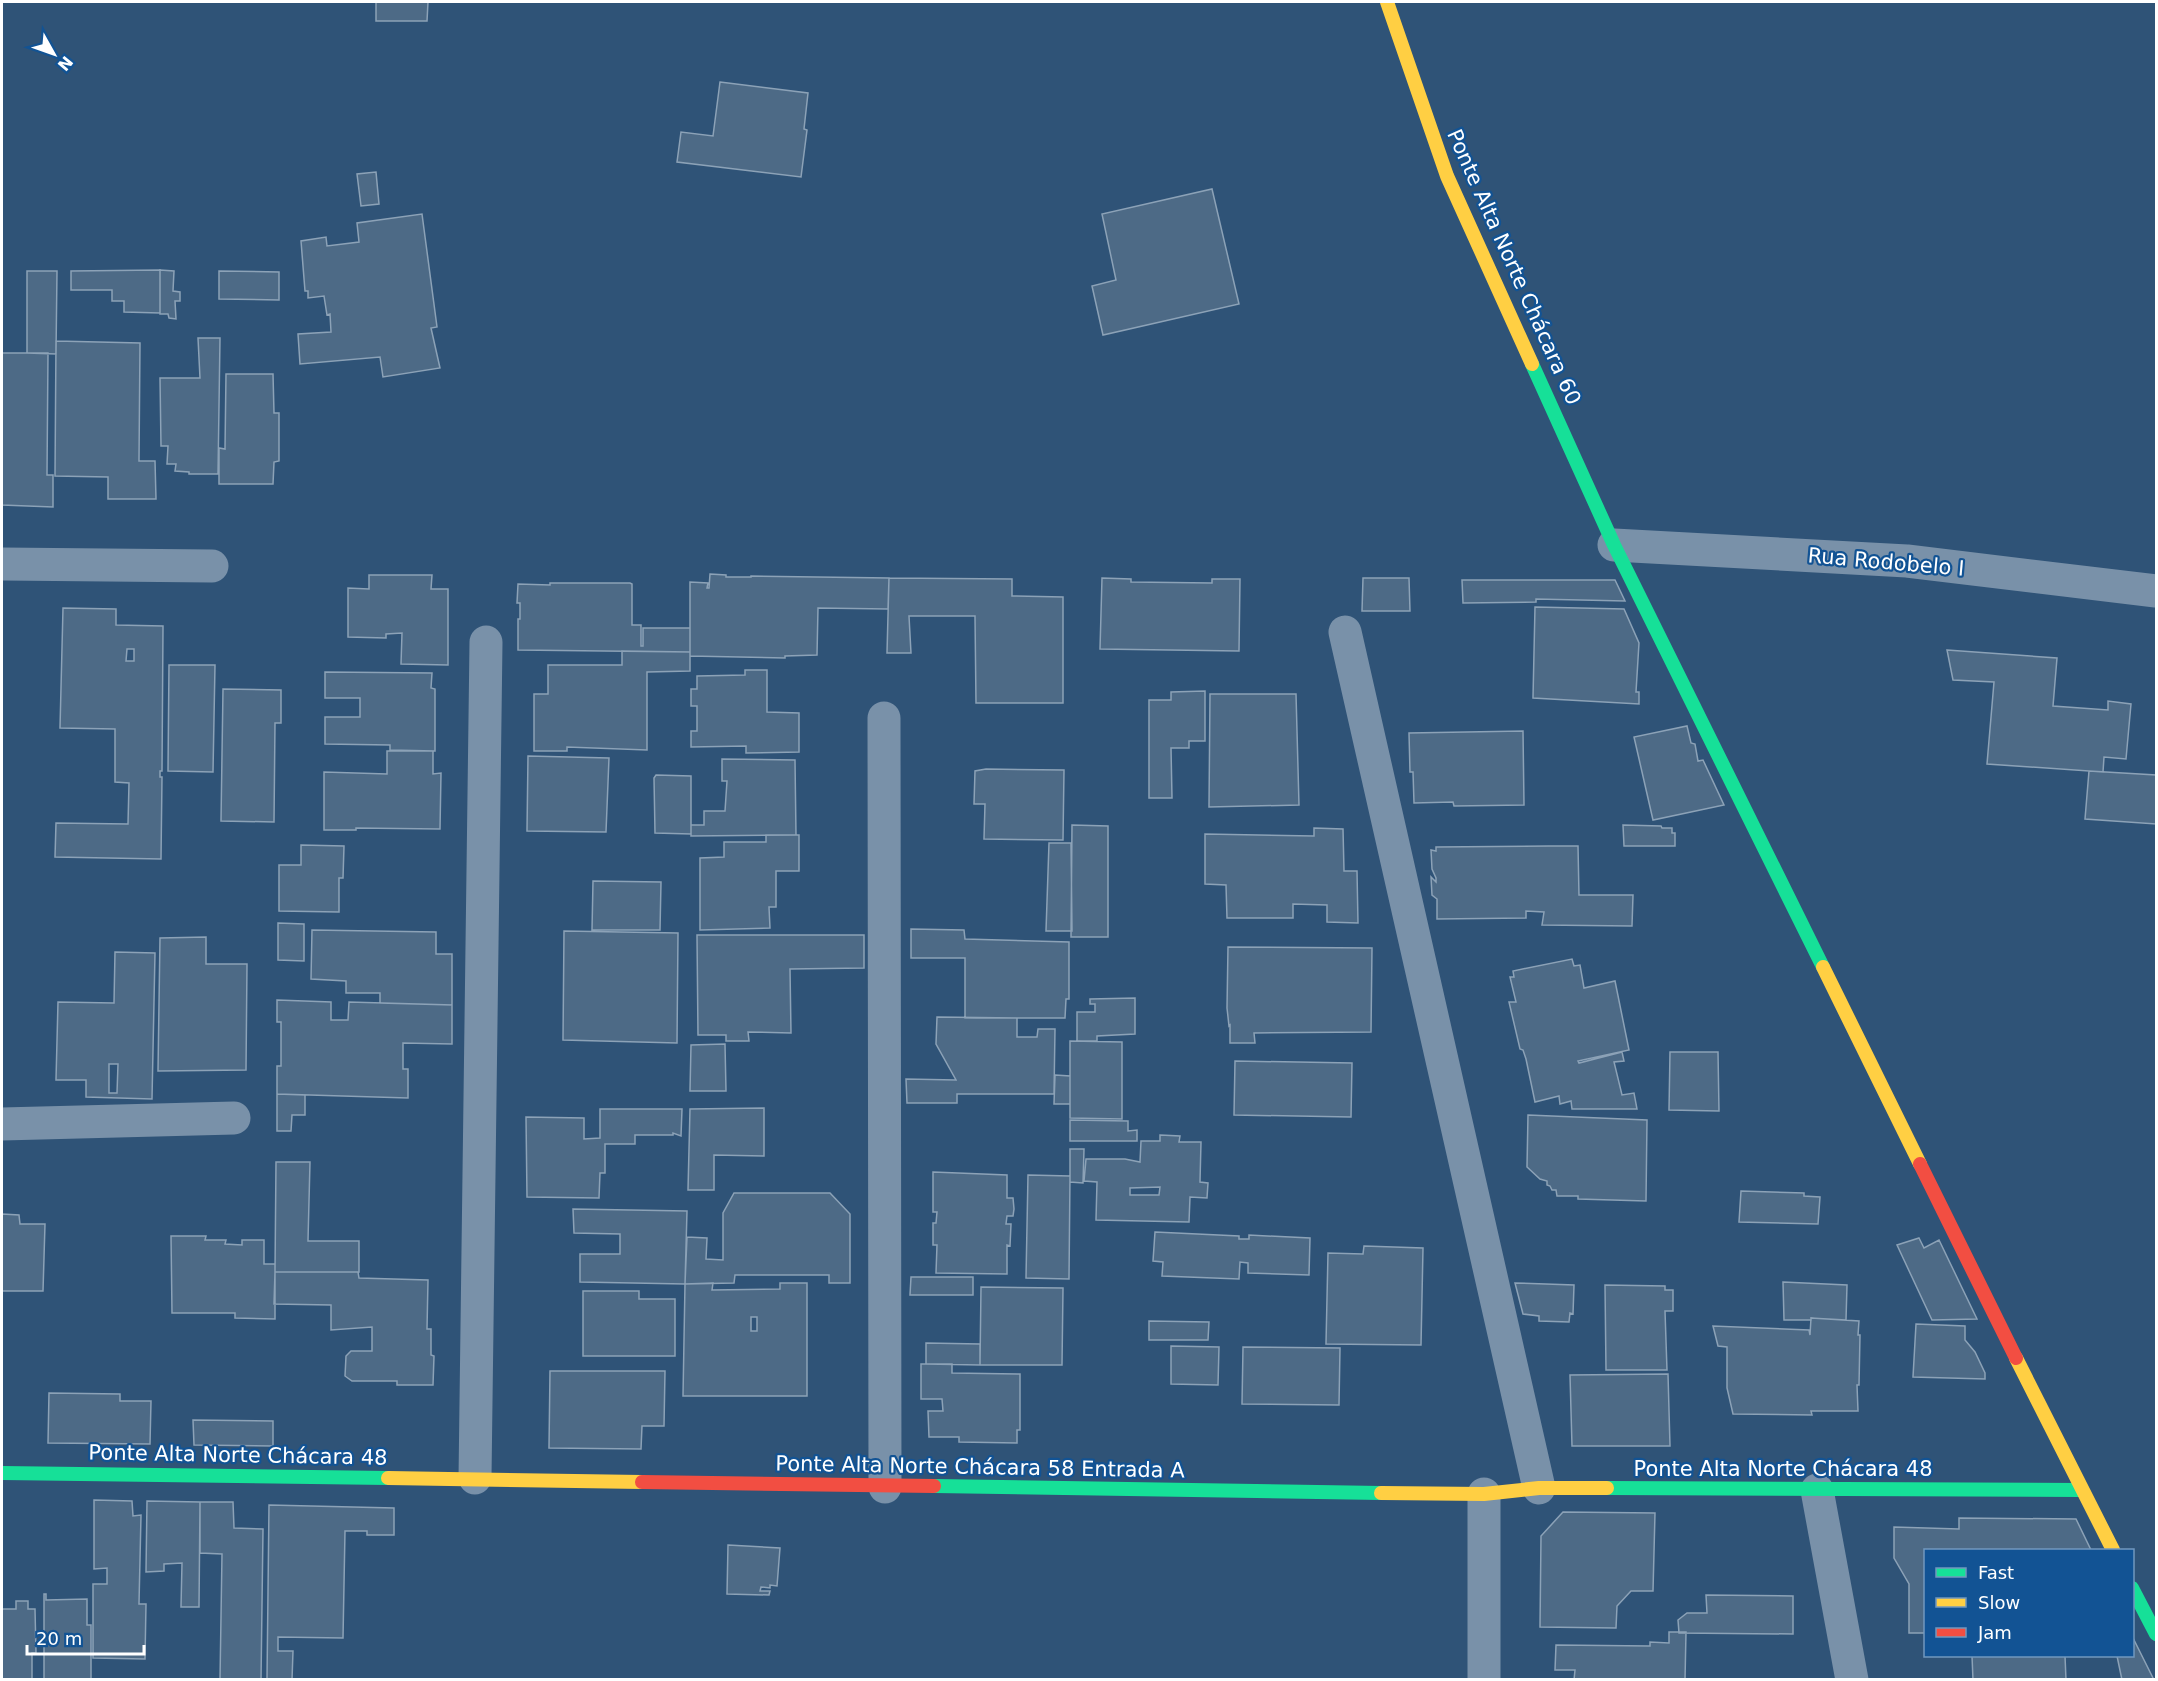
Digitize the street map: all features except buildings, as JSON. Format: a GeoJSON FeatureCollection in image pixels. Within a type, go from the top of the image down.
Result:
{"type":"FeatureCollection","features":[{"type":"Feature","properties":{"kind":"street","name":"Ponte Alta Norte Chácara 60"},"geometry":{"type":"LineString","coordinates":[[1387,2],[1447,176],[1614,545],[2112,1549]]}},
{"type":"Feature","properties":{"kind":"street","name":"Rua Rodobelo I"},"geometry":{"type":"LineString","coordinates":[[1614,545],[1907,561],[2157,591]]}},
{"type":"Feature","properties":{"kind":"street"},"geometry":{"type":"LineString","coordinates":[[2,564],[212,566]]}},
{"type":"Feature","properties":{"kind":"street"},"geometry":{"type":"LineString","coordinates":[[1345,632],[1539,1488]]}},
{"type":"Feature","properties":{"kind":"street"},"geometry":{"type":"LineString","coordinates":[[475,1478],[486,642]]}},
{"type":"Feature","properties":{"kind":"street"},"geometry":{"type":"LineString","coordinates":[[884,718],[885,1487]]}},
{"type":"Feature","properties":{"kind":"street"},"geometry":{"type":"LineString","coordinates":[[2,1124],[234,1118]]}},
{"type":"Feature","properties":{"kind":"street","name":"Ponte Alta Norte Chácara 48"},"geometry":{"type":"LineString","coordinates":[[2,1473],[475,1478]]}},
{"type":"Feature","properties":{"kind":"street","name":"Ponte Alta Norte Chácara 58 Entrada A"},"geometry":{"type":"LineString","coordinates":[[475,1478],[885,1487],[1484,1494]]}},
{"type":"Feature","properties":{"kind":"street","name":"Ponte Alta Norte Chácara 48"},"geometry":{"type":"LineString","coordinates":[[1484,1494],[1539,1488],[2081,1490]]}},
{"type":"Feature","properties":{"kind":"street"},"geometry":{"type":"LineString","coordinates":[[1817,1490],[1852,1680]]}},
{"type":"Feature","properties":{"kind":"street"},"geometry":{"type":"LineString","coordinates":[[1484,1494],[1484,1680]]}},
{"type":"Feature","properties":{"kind":"street"},"geometry":{"type":"LineString","coordinates":[[2134,1590],[2157,1634]]}},
{"type":"Feature","properties":{"kind":"traffic: fast"},"geometry":{"type":"LineString","coordinates":[[1532,364],[1614,545],[1823,967]]}},
{"type":"Feature","properties":{"kind":"traffic: fast"},"geometry":{"type":"LineString","coordinates":[[2,1473],[388,1478]]}},
{"type":"Feature","properties":{"kind":"traffic: fast"},"geometry":{"type":"LineString","coordinates":[[934,1486],[1381,1493]]}},
{"type":"Feature","properties":{"kind":"traffic: fast"},"geometry":{"type":"LineString","coordinates":[[1607,1488],[2081,1490]]}},
{"type":"Feature","properties":{"kind":"traffic: fast"},"geometry":{"type":"LineString","coordinates":[[2134,1592],[2156,1634]]}},
{"type":"Feature","properties":{"kind":"traffic: slow"},"geometry":{"type":"LineString","coordinates":[[1387,2],[1447,176],[1532,364]]}},
{"type":"Feature","properties":{"kind":"traffic: slow"},"geometry":{"type":"LineString","coordinates":[[1823,967],[1920,1164]]}},
{"type":"Feature","properties":{"kind":"traffic: slow"},"geometry":{"type":"LineString","coordinates":[[2016,1358],[2112,1549]]}},
{"type":"Feature","properties":{"kind":"traffic: slow"},"geometry":{"type":"LineString","coordinates":[[388,1478],[642,1482]]}},
{"type":"Feature","properties":{"kind":"traffic: slow"},"geometry":{"type":"LineString","coordinates":[[1381,1493],[1484,1494],[1539,1488],[1607,1488]]}},
{"type":"Feature","properties":{"kind":"traffic: jam"},"geometry":{"type":"LineString","coordinates":[[1920,1164],[2016,1358]]}},
{"type":"Feature","properties":{"kind":"traffic: jam"},"geometry":{"type":"LineString","coordinates":[[642,1482],[934,1486]]}}]}
